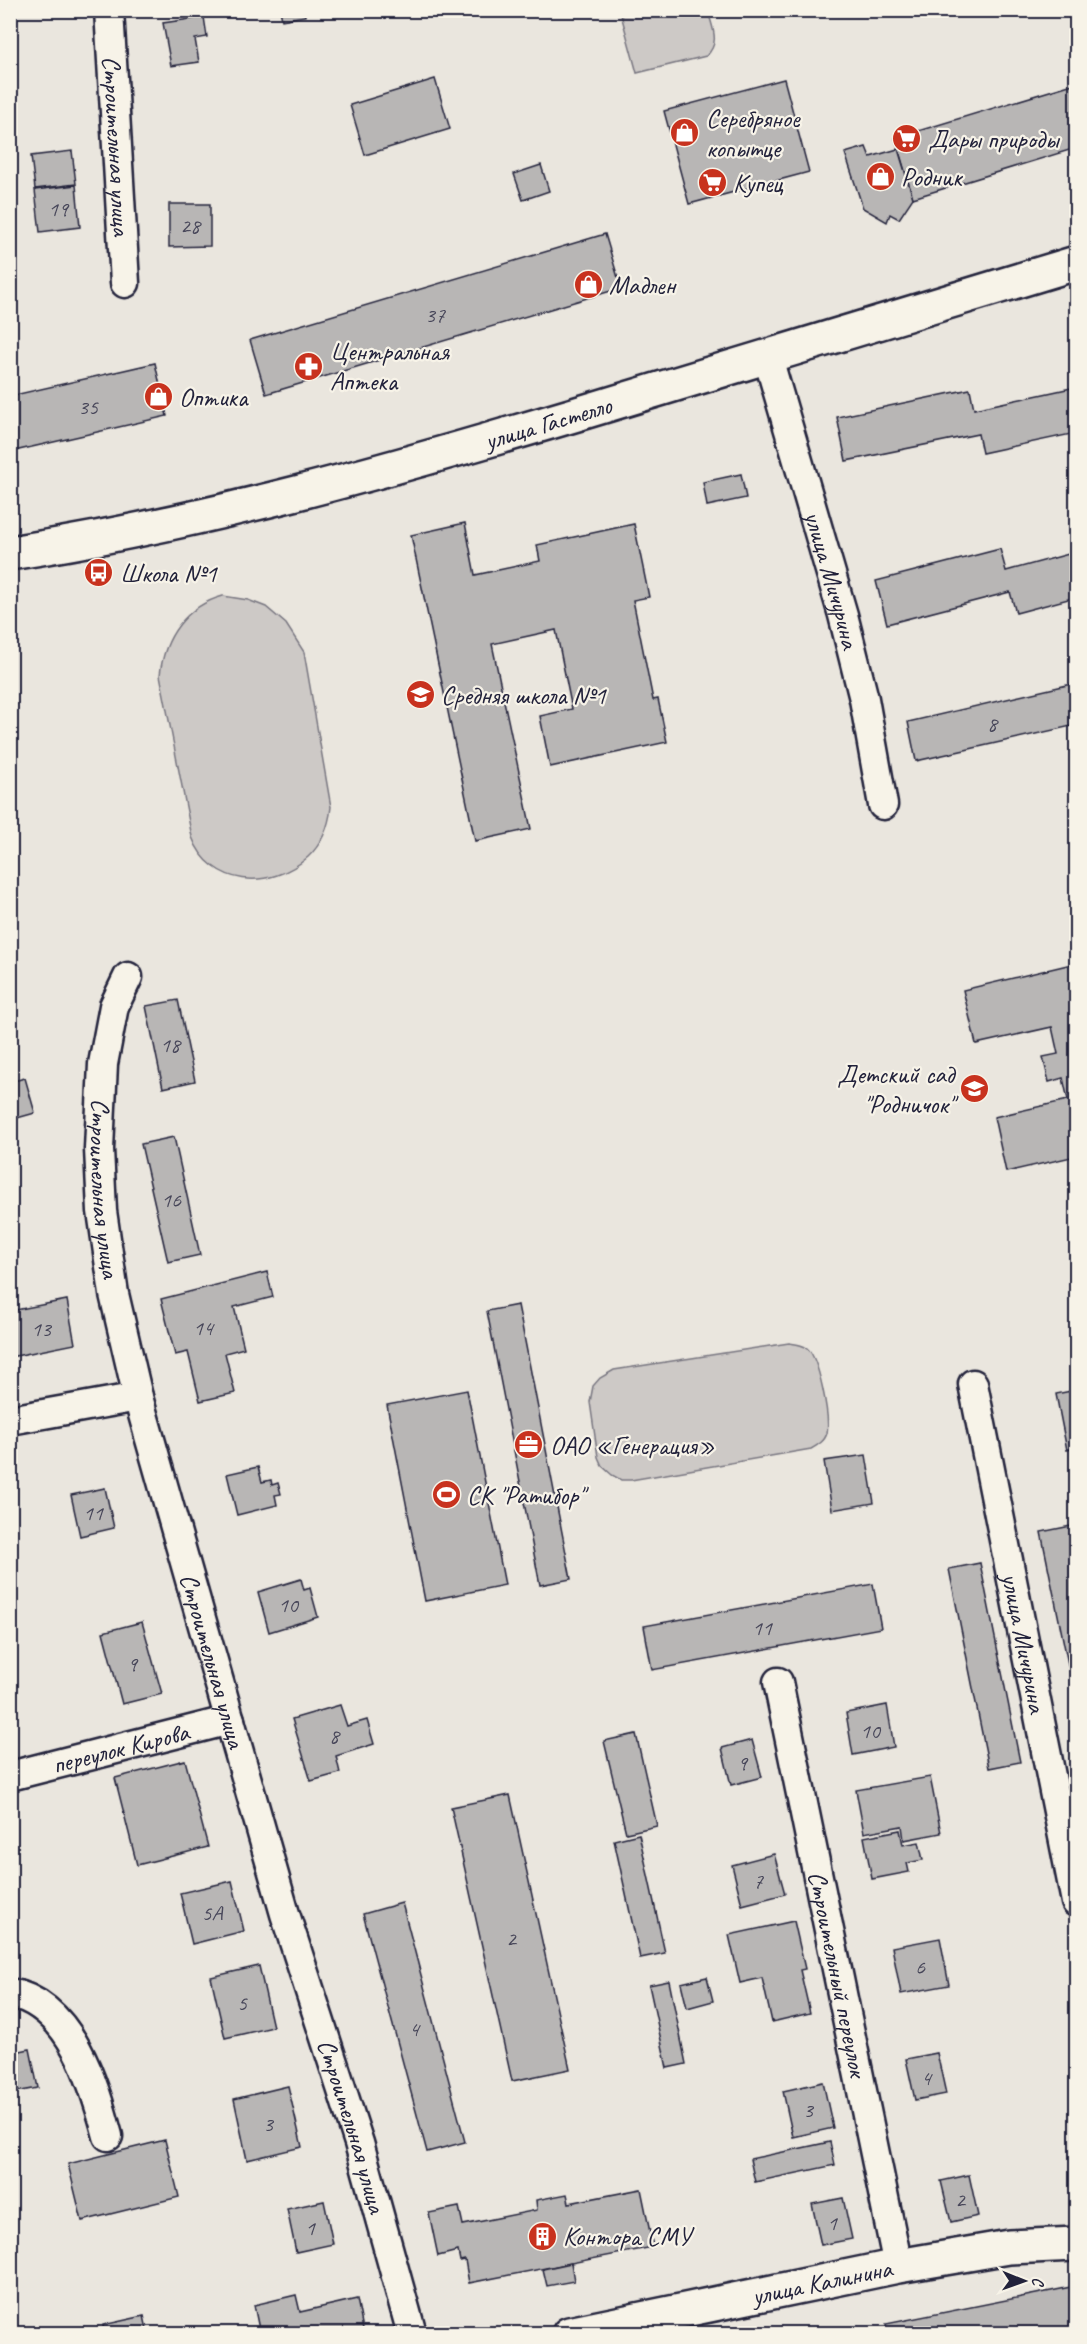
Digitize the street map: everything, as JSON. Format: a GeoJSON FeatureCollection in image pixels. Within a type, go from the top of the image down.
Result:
{"type":"FeatureCollection","features":[{"type":"Feature","properties":{"kind":"main road","name":"улица Гастелло"},"geometry":{"type":"LineString","coordinates":[[10,553],[168,524],[365,476],[1077,263]]}},
{"type":"Feature","properties":{"kind":"main road","name":"улица Калинина"},"geometry":{"type":"LineString","coordinates":[[569,2334],[898,2266],[1009,2247],[1077,2244]]}},
{"type":"Feature","properties":{"kind":"street","name":"Строительная улица"},"geometry":{"type":"LineString","coordinates":[[109,10],[125,283]]}},
{"type":"Feature","properties":{"kind":"street","name":"улица Мичурина"},"geometry":{"type":"LineString","coordinates":[[768,357],[843,615],[864,699],[883,805]]}},
{"type":"Feature","properties":{"kind":"street","name":"Строительная улица"},"geometry":{"type":"LineString","coordinates":[[128,977],[114,1006],[103,1064],[99,1149],[102,1211],[114,1294],[138,1397],[285,1914],[359,2143],[412,2334]]}},
{"type":"Feature","properties":{"kind":"street","name":"улица Мичурина"},"geometry":{"type":"LineString","coordinates":[[973,1384],[1077,1902]]}},
{"type":"Feature","properties":{"kind":"street"},"geometry":{"type":"LineString","coordinates":[[10,1420],[138,1397]]}},
{"type":"Feature","properties":{"kind":"street","name":"Строительный переулок"},"geometry":{"type":"LineString","coordinates":[[778,1683],[898,2266]]}},
{"type":"Feature","properties":{"kind":"street","name":"переулок Кирова"},"geometry":{"type":"LineString","coordinates":[[10,1776],[230,1720]]}},
{"type":"Feature","properties":{"kind":"street"},"geometry":{"type":"LineString","coordinates":[[10,1993],[22,1995],[51,2012],[70,2036],[84,2067],[108,2136]]}},
{"type":"Feature","properties":{"kind":"shaded area"},"geometry":{"type":"Polygon","coordinates":[[[620,11],[708,11],[714,35],[711,51],[706,56],[637,73],[620,11]]]}},
{"type":"Feature","properties":{"kind":"shaded area"},"geometry":{"type":"Polygon","coordinates":[[[223,596],[248,600],[266,607],[286,624],[304,652],[331,807],[324,834],[308,857],[293,868],[260,879],[243,879],[213,866],[201,854],[192,837],[160,675],[166,648],[179,625],[198,607],[223,596]]]}},
{"type":"Feature","properties":{"kind":"shaded area"},"geometry":{"type":"Polygon","coordinates":[[[789,1343],[807,1348],[816,1363],[825,1402],[827,1433],[823,1441],[816,1446],[811,1449],[631,1480],[621,1480],[602,1466],[598,1457],[590,1402],[593,1386],[600,1378],[614,1370],[789,1343]]]}},
{"type":"Feature","properties":{"kind":"building"},"geometry":{"type":"Polygon","coordinates":[[[280,10],[304,10],[305,16],[282,20],[280,10]]]}},
{"type":"Feature","properties":{"kind":"building"},"geometry":{"type":"Polygon","coordinates":[[[204,17],[207,37],[195,39],[199,62],[171,66],[163,23],[204,17]]]}},
{"type":"Feature","properties":{"kind":"building"},"geometry":{"type":"Polygon","coordinates":[[[435,79],[450,129],[365,155],[350,105],[435,79]]]}},
{"type":"Feature","properties":{"kind":"building"},"geometry":{"type":"Polygon","coordinates":[[[784,79],[809,172],[689,204],[664,111],[784,79]]]}},
{"type":"Feature","properties":{"kind":"building"},"geometry":{"type":"Polygon","coordinates":[[[1076,83],[1076,148],[913,198],[895,138],[1076,83]]]}},
{"type":"Feature","properties":{"kind":"building","name":"Родник"},"geometry":{"type":"Polygon","coordinates":[[[866,147],[870,157],[898,149],[913,198],[899,219],[890,214],[887,222],[863,208],[845,153],[866,147]]]}},
{"type":"Feature","properties":{"kind":"building"},"geometry":{"type":"Polygon","coordinates":[[[72,151],[76,184],[35,189],[31,156],[72,151]]]}},
{"type":"Feature","properties":{"kind":"building"},"geometry":{"type":"Polygon","coordinates":[[[541,165],[549,191],[523,200],[514,174],[541,165]]]}},
{"type":"Feature","properties":{"kind":"building"},"geometry":{"type":"Polygon","coordinates":[[[76,185],[80,227],[40,232],[35,190],[76,185]]]}},
{"type":"Feature","properties":{"kind":"building"},"geometry":{"type":"Polygon","coordinates":[[[169,204],[210,204],[210,246],[169,247],[169,204]]]}},
{"type":"Feature","properties":{"kind":"building"},"geometry":{"type":"Polygon","coordinates":[[[605,234],[621,288],[266,394],[250,340],[605,234]]]}},
{"type":"Feature","properties":{"kind":"building"},"geometry":{"type":"Polygon","coordinates":[[[155,363],[167,416],[10,452],[10,396],[155,363]]]}},
{"type":"Feature","properties":{"kind":"building"},"geometry":{"type":"Polygon","coordinates":[[[1076,387],[1076,433],[982,453],[978,434],[846,461],[837,417],[970,389],[974,409],[1076,387]]]}},
{"type":"Feature","properties":{"kind":"building"},"geometry":{"type":"Polygon","coordinates":[[[741,474],[746,498],[707,506],[703,482],[741,474]]]}},
{"type":"Feature","properties":{"kind":"building"},"geometry":{"type":"Polygon","coordinates":[[[465,523],[475,575],[540,561],[537,545],[634,524],[649,597],[633,600],[653,700],[658,699],[667,742],[550,767],[540,716],[572,709],[556,630],[492,644],[531,829],[475,841],[411,535],[465,523]]]}},
{"type":"Feature","properties":{"kind":"building"},"geometry":{"type":"Polygon","coordinates":[[[1000,549],[1006,571],[1076,552],[1076,597],[1016,613],[1010,592],[887,624],[876,581],[1000,549]]]}},
{"type":"Feature","properties":{"kind":"building"},"geometry":{"type":"Polygon","coordinates":[[[1076,683],[1076,725],[916,761],[908,722],[1076,683]]]}},
{"type":"Feature","properties":{"kind":"building"},"geometry":{"type":"Polygon","coordinates":[[[1076,963],[1076,1156],[1006,1172],[994,1117],[1068,1100],[1063,1078],[1049,1082],[1043,1057],[1058,1054],[1052,1027],[976,1044],[963,990],[1076,963]]]}},
{"type":"Feature","properties":{"kind":"building"},"geometry":{"type":"Polygon","coordinates":[[[178,1000],[195,1081],[163,1088],[146,1006],[178,1000]]]}},
{"type":"Feature","properties":{"kind":"building"},"geometry":{"type":"Polygon","coordinates":[[[25,1078],[35,1113],[10,1120],[10,1082],[25,1078]]]}},
{"type":"Feature","properties":{"kind":"building"},"geometry":{"type":"Polygon","coordinates":[[[174,1137],[200,1255],[168,1262],[141,1144],[174,1137]]]}},
{"type":"Feature","properties":{"kind":"building"},"geometry":{"type":"Polygon","coordinates":[[[267,1272],[273,1297],[234,1307],[244,1348],[225,1353],[235,1393],[200,1401],[188,1352],[175,1355],[161,1299],[267,1272]]]}},
{"type":"Feature","properties":{"kind":"building"},"geometry":{"type":"Polygon","coordinates":[[[67,1300],[75,1344],[10,1357],[10,1311],[67,1300]]]}},
{"type":"Feature","properties":{"kind":"building","name":"ОАО «Генерация»"},"geometry":{"type":"Polygon","coordinates":[[[518,1305],[571,1579],[540,1585],[487,1311],[518,1305]]]}},
{"type":"Feature","properties":{"kind":"building","name":"СК \"Ратибор\""},"geometry":{"type":"Polygon","coordinates":[[[467,1390],[505,1585],[425,1601],[387,1405],[467,1390]]]}},
{"type":"Feature","properties":{"kind":"building"},"geometry":{"type":"Polygon","coordinates":[[[1076,1390],[1076,1448],[1067,1450],[1056,1394],[1076,1390]]]}},
{"type":"Feature","properties":{"kind":"building"},"geometry":{"type":"Polygon","coordinates":[[[866,1455],[874,1503],[832,1510],[824,1461],[866,1455]]]}},
{"type":"Feature","properties":{"kind":"building"},"geometry":{"type":"Polygon","coordinates":[[[258,1467],[262,1482],[271,1480],[272,1485],[278,1483],[281,1494],[275,1495],[277,1505],[237,1515],[227,1474],[258,1467]]]}},
{"type":"Feature","properties":{"kind":"building"},"geometry":{"type":"Polygon","coordinates":[[[105,1488],[114,1528],[80,1536],[71,1495],[105,1488]]]}},
{"type":"Feature","properties":{"kind":"building"},"geometry":{"type":"Polygon","coordinates":[[[1076,1525],[1076,1668],[1069,1669],[1041,1532],[1076,1525]]]}},
{"type":"Feature","properties":{"kind":"building"},"geometry":{"type":"Polygon","coordinates":[[[980,1563],[1020,1762],[989,1768],[949,1569],[980,1563]]]}},
{"type":"Feature","properties":{"kind":"building"},"geometry":{"type":"Polygon","coordinates":[[[301,1579],[304,1590],[310,1588],[318,1617],[269,1632],[258,1592],[301,1579]]]}},
{"type":"Feature","properties":{"kind":"building"},"geometry":{"type":"Polygon","coordinates":[[[873,1584],[881,1628],[652,1670],[644,1626],[873,1584]]]}},
{"type":"Feature","properties":{"kind":"building"},"geometry":{"type":"Polygon","coordinates":[[[142,1622],[162,1694],[122,1704],[103,1632],[142,1622]]]}},
{"type":"Feature","properties":{"kind":"building"},"geometry":{"type":"Polygon","coordinates":[[[340,1705],[347,1726],[367,1720],[374,1744],[336,1756],[340,1773],[311,1781],[292,1719],[340,1705]]]}},
{"type":"Feature","properties":{"kind":"building"},"geometry":{"type":"Polygon","coordinates":[[[887,1705],[894,1747],[853,1755],[846,1713],[887,1705]]]}},
{"type":"Feature","properties":{"kind":"building"},"geometry":{"type":"Polygon","coordinates":[[[636,1734],[657,1826],[626,1833],[604,1741],[636,1734]]]}},
{"type":"Feature","properties":{"kind":"building"},"geometry":{"type":"Polygon","coordinates":[[[752,1740],[762,1777],[731,1785],[722,1748],[752,1740]]]}},
{"type":"Feature","properties":{"kind":"building"},"geometry":{"type":"Polygon","coordinates":[[[185,1760],[208,1847],[137,1865],[115,1778],[185,1760]]]}},
{"type":"Feature","properties":{"kind":"building"},"geometry":{"type":"Polygon","coordinates":[[[930,1777],[941,1833],[904,1840],[902,1826],[864,1833],[856,1790],[930,1777]]]}},
{"type":"Feature","properties":{"kind":"building"},"geometry":{"type":"Polygon","coordinates":[[[510,1795],[570,2069],[512,2081],[451,1807],[510,1795]]]}},
{"type":"Feature","properties":{"kind":"building"},"geometry":{"type":"Polygon","coordinates":[[[900,1830],[903,1845],[919,1842],[923,1860],[907,1863],[909,1872],[872,1879],[864,1837],[900,1830]]]}},
{"type":"Feature","properties":{"kind":"building"},"geometry":{"type":"Polygon","coordinates":[[[639,1834],[665,1953],[640,1958],[614,1840],[639,1834]]]}},
{"type":"Feature","properties":{"kind":"building"},"geometry":{"type":"Polygon","coordinates":[[[774,1854],[785,1894],[742,1905],[732,1865],[774,1854]]]}},
{"type":"Feature","properties":{"kind":"building"},"geometry":{"type":"Polygon","coordinates":[[[232,1881],[244,1931],[192,1944],[180,1893],[232,1881]]]}},
{"type":"Feature","properties":{"kind":"building"},"geometry":{"type":"Polygon","coordinates":[[[402,1903],[465,2142],[427,2152],[363,1914],[402,1903]]]}},
{"type":"Feature","properties":{"kind":"building"},"geometry":{"type":"Polygon","coordinates":[[[794,1921],[805,1969],[800,1970],[810,2013],[772,2022],[762,1978],[740,1983],[729,1935],[794,1921]]]}},
{"type":"Feature","properties":{"kind":"building"},"geometry":{"type":"Polygon","coordinates":[[[940,1938],[949,1985],[901,1994],[892,1947],[940,1938]]]}},
{"type":"Feature","properties":{"kind":"building"},"geometry":{"type":"Polygon","coordinates":[[[259,1966],[273,2027],[225,2038],[211,1977],[259,1966]]]}},
{"type":"Feature","properties":{"kind":"building"},"geometry":{"type":"Polygon","coordinates":[[[707,1977],[713,2001],[687,2008],[681,1983],[707,1977]]]}},
{"type":"Feature","properties":{"kind":"building"},"geometry":{"type":"Polygon","coordinates":[[[669,1981],[686,2064],[667,2068],[649,1985],[669,1981]]]}},
{"type":"Feature","properties":{"kind":"building"},"geometry":{"type":"Polygon","coordinates":[[[30,2049],[38,2088],[10,2093],[10,2053],[30,2049]]]}},
{"type":"Feature","properties":{"kind":"building"},"geometry":{"type":"Polygon","coordinates":[[[937,2053],[946,2094],[915,2100],[906,2059],[937,2053]]]}},
{"type":"Feature","properties":{"kind":"building"},"geometry":{"type":"Polygon","coordinates":[[[823,2082],[833,2128],[793,2137],[783,2091],[823,2082]]]}},
{"type":"Feature","properties":{"kind":"building"},"geometry":{"type":"Polygon","coordinates":[[[288,2086],[302,2147],[247,2160],[234,2099],[288,2086]]]}},
{"type":"Feature","properties":{"kind":"building"},"geometry":{"type":"Polygon","coordinates":[[[165,2140],[179,2197],[82,2221],[68,2164],[165,2140]]]}},
{"type":"Feature","properties":{"kind":"building"},"geometry":{"type":"Polygon","coordinates":[[[830,2142],[835,2165],[755,2182],[750,2159],[830,2142]]]}},
{"type":"Feature","properties":{"kind":"building"},"geometry":{"type":"Polygon","coordinates":[[[969,2175],[978,2216],[951,2222],[941,2181],[969,2175]]]}},
{"type":"Feature","properties":{"kind":"building","name":"Контора СМУ"},"geometry":{"type":"Polygon","coordinates":[[[641,2189],[653,2247],[469,2283],[465,2260],[460,2261],[458,2251],[438,2256],[429,2213],[459,2207],[463,2225],[537,2210],[536,2200],[567,2194],[569,2203],[641,2189]]]}},
{"type":"Feature","properties":{"kind":"building"},"geometry":{"type":"Polygon","coordinates":[[[843,2198],[852,2239],[821,2245],[812,2204],[843,2198]]]}},
{"type":"Feature","properties":{"kind":"building"},"geometry":{"type":"Polygon","coordinates":[[[324,2201],[333,2244],[296,2252],[287,2209],[324,2201]]]}},
{"type":"Feature","properties":{"kind":"building"},"geometry":{"type":"Polygon","coordinates":[[[571,2263],[574,2281],[547,2286],[543,2269],[571,2263]]]}},
{"type":"Feature","properties":{"kind":"building"},"geometry":{"type":"Polygon","coordinates":[[[1076,2286],[1076,2329],[1055,2334],[888,2334],[886,2324],[1076,2286]]]}},
{"type":"Feature","properties":{"kind":"building"},"geometry":{"type":"Polygon","coordinates":[[[296,2295],[300,2312],[357,2299],[364,2334],[260,2334],[254,2305],[296,2295]]]}},
{"type":"Feature","properties":{"kind":"building"},"geometry":{"type":"Polygon","coordinates":[[[144,2316],[148,2334],[104,2334],[103,2325],[144,2316]]]}},
{"type":"Feature","properties":{"kind":"place","name":"Серебряное копытце"},"geometry":{"type":"Point","coordinates":[685,133]}},
{"type":"Feature","properties":{"kind":"place","name":"Дары природы"},"geometry":{"type":"Point","coordinates":[907,139]}},
{"type":"Feature","properties":{"kind":"place","name":"Родник"},"geometry":{"type":"Point","coordinates":[880,177]}},
{"type":"Feature","properties":{"kind":"place","name":"Купец"},"geometry":{"type":"Point","coordinates":[712,183]}},
{"type":"Feature","properties":{"kind":"place","name":"Мадлен"},"geometry":{"type":"Point","coordinates":[588,285]}},
{"type":"Feature","properties":{"kind":"place","name":"Центральная Аптека"},"geometry":{"type":"Point","coordinates":[309,366]}},
{"type":"Feature","properties":{"kind":"place","name":"Оптика"},"geometry":{"type":"Point","coordinates":[158,397]}},
{"type":"Feature","properties":{"kind":"place","name":"Школа №1"},"geometry":{"type":"Point","coordinates":[99,573]}},
{"type":"Feature","properties":{"kind":"place","name":"Средняя школа №1"},"geometry":{"type":"Point","coordinates":[420,695]}},
{"type":"Feature","properties":{"kind":"place","name":"Детский сад \"Родничок\""},"geometry":{"type":"Point","coordinates":[975,1089]}},
{"type":"Feature","properties":{"kind":"place","name":"ОАО «Генерация»"},"geometry":{"type":"Point","coordinates":[529,1445]}},
{"type":"Feature","properties":{"kind":"place","name":"СК \"Ратибор\""},"geometry":{"type":"Point","coordinates":[446,1495]}},
{"type":"Feature","properties":{"kind":"place","name":"Контора СМУ"},"geometry":{"type":"Point","coordinates":[542,2236]}}]}
